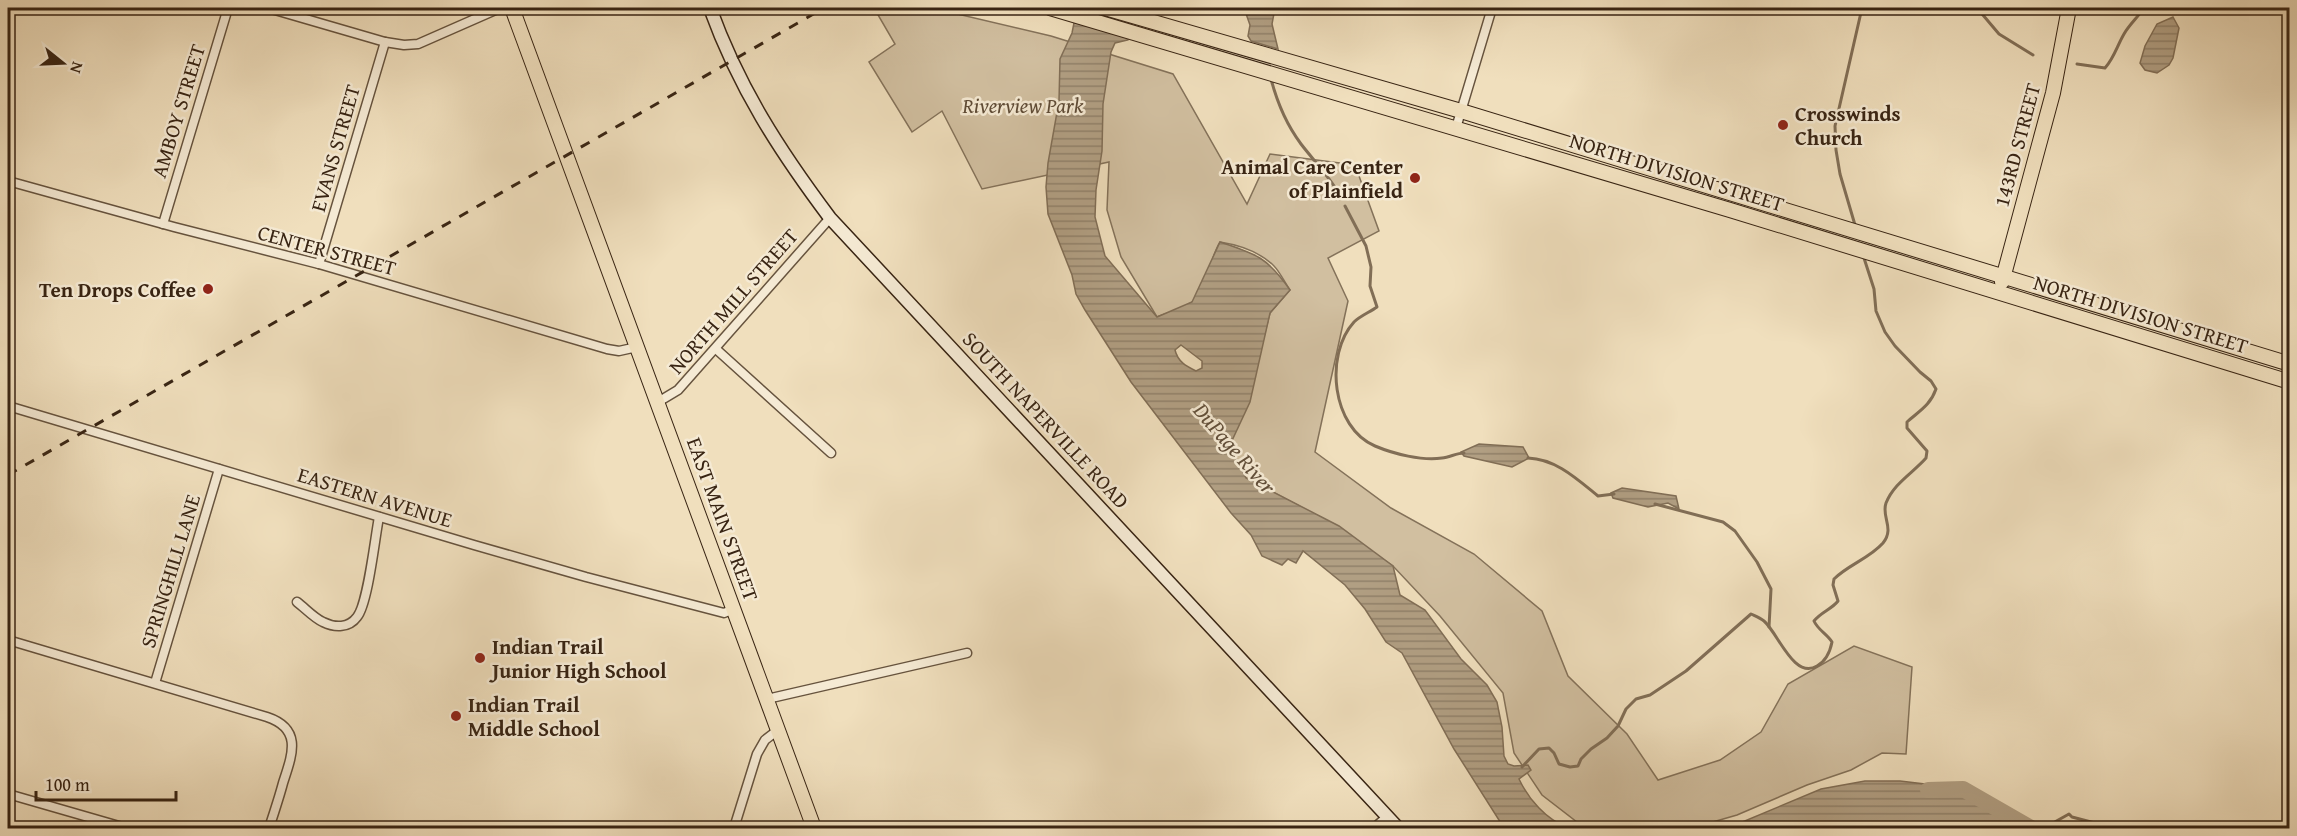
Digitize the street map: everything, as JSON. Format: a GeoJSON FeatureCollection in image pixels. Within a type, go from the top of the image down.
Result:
{"type":"FeatureCollection","features":[{"type":"Feature","properties":{"kind":"main road","name":"EAST MAIN STREET"},"geometry":{"type":"LineString","coordinates":[[512,8],[814,828]]}},
{"type":"Feature","properties":{"kind":"main road","name":"SOUTH NAPERVILLE ROAD"},"geometry":{"type":"LineString","coordinates":[[710,8],[730,61],[764,124],[830,218],[1398,828]]}},
{"type":"Feature","properties":{"kind":"main road","name":"NORTH DIVISION STREET"},"geometry":{"type":"LineString","coordinates":[[1105,8],[1461,111],[2004,275],[2289,364]]}},
{"type":"Feature","properties":{"kind":"main road","name":"143RD STREET"},"geometry":{"type":"LineString","coordinates":[[1999,292],[2053,93],[2069,8]]}},
{"type":"Feature","properties":{"kind":"main road","name":"NORTH DIVISION STREET"},"geometry":{"type":"LineString","coordinates":[[1056,9],[1730,210],[2289,382]]}},
{"type":"Feature","properties":{"kind":"main road"},"geometry":{"type":"LineString","coordinates":[[1730,210],[1736,194]]}},
{"type":"Feature","properties":{"kind":"street","name":"AMBOY STREET"},"geometry":{"type":"LineString","coordinates":[[163,225],[228,8]]}},
{"type":"Feature","properties":{"kind":"street"},"geometry":{"type":"LineString","coordinates":[[268,8],[385,42],[404,45],[418,44],[500,8]]}},
{"type":"Feature","properties":{"kind":"street"},"geometry":{"type":"LineString","coordinates":[[1456,128],[1492,8]]}},
{"type":"Feature","properties":{"kind":"street","name":"EVANS STREET"},"geometry":{"type":"LineString","coordinates":[[319,264],[385,42]]}},
{"type":"Feature","properties":{"kind":"street","name":"CENTER STREET"},"geometry":{"type":"LineString","coordinates":[[8,181],[163,225],[319,264],[607,349],[619,351],[637,348]]}},
{"type":"Feature","properties":{"kind":"street","name":"NORTH MILL STREET"},"geometry":{"type":"LineString","coordinates":[[658,402],[678,390],[830,218]]}},
{"type":"Feature","properties":{"kind":"street"},"geometry":{"type":"LineString","coordinates":[[716,349],[831,453]]}},
{"type":"Feature","properties":{"kind":"street","name":"EASTERN AVENUE"},"geometry":{"type":"LineString","coordinates":[[8,406],[586,577],[723,613],[734,609]]}},
{"type":"Feature","properties":{"kind":"street","name":"SPRINGHILL LANE"},"geometry":{"type":"LineString","coordinates":[[155,683],[219,469]]}},
{"type":"Feature","properties":{"kind":"street"},"geometry":{"type":"LineString","coordinates":[[297,602],[323,622],[335,626],[345,626],[357,618],[363,603],[379,517]]}},
{"type":"Feature","properties":{"kind":"street"},"geometry":{"type":"LineString","coordinates":[[8,640],[274,719],[288,731],[292,741],[292,753],[269,828]]}},
{"type":"Feature","properties":{"kind":"street"},"geometry":{"type":"LineString","coordinates":[[767,699],[967,653]]}},
{"type":"Feature","properties":{"kind":"street"},"geometry":{"type":"LineString","coordinates":[[734,828],[757,754],[765,740],[778,730]]}},
{"type":"Feature","properties":{"kind":"street"},"geometry":{"type":"LineString","coordinates":[[8,794],[126,828]]}},
{"type":"Feature","properties":{"kind":"street"},"geometry":{"type":"LineString","coordinates":[[1374,828],[1388,816]]}},
{"type":"Feature","properties":{"kind":"green space","name":"Riverview Park"},"geometry":{"type":"Polygon","coordinates":[[[874,8],[932,8],[1051,36],[1173,74],[1247,204],[1270,154],[1355,165],[1379,231],[1328,258],[1348,301],[1315,452],[1391,508],[1474,554],[1542,611],[1568,676],[1627,734],[1658,780],[1720,760],[1761,732],[1788,684],[1854,646],[1912,667],[1906,754],[1882,753],[1851,770],[1807,785],[1737,815],[1692,828],[1604,828],[1577,822],[1542,795],[1514,753],[1503,693],[1440,616],[1393,566],[1322,518],[1246,478],[1229,447],[1257,364],[1270,313],[1290,290],[1276,268],[1256,253],[1220,242],[1197,297],[1185,307],[1157,317],[1121,257],[1107,210],[1109,162],[982,189],[942,111],[912,132],[869,62],[895,44],[874,8]]]}},
{"type":"Feature","properties":{"kind":"shaded area"},"geometry":{"type":"Polygon","coordinates":[[[1077,8],[1135,8],[1128,40],[1115,43],[1111,52],[1103,104],[1102,151],[1096,190],[1095,217],[1105,256],[1157,317],[1192,302],[1220,242],[1261,258],[1282,279],[1290,290],[1270,313],[1250,402],[1229,447],[1246,478],[1339,526],[1393,566],[1400,595],[1425,610],[1461,659],[1487,685],[1497,702],[1504,756],[1508,764],[1528,765],[1531,770],[1519,779],[1528,794],[1545,814],[1568,828],[1504,828],[1454,749],[1402,653],[1386,642],[1365,609],[1345,585],[1303,551],[1296,563],[1288,559],[1282,565],[1262,556],[1251,535],[1231,513],[1131,382],[1085,310],[1076,294],[1072,275],[1048,214],[1046,187],[1059,101],[1060,59],[1072,33],[1077,8]],[[1181,345],[1175,350],[1180,361],[1196,371],[1202,368],[1202,361],[1181,345]]]}},
{"type":"Feature","properties":{"kind":"shaded area"},"geometry":{"type":"Polygon","coordinates":[[[1244,8],[1275,8],[1272,24],[1278,49],[1251,41],[1248,36],[1250,25],[1244,8]]]}},
{"type":"Feature","properties":{"kind":"shaded area"},"geometry":{"type":"Polygon","coordinates":[[[2173,17],[2179,28],[2173,58],[2169,65],[2157,73],[2145,70],[2140,63],[2145,46],[2157,24],[2173,17]]]}},
{"type":"Feature","properties":{"kind":"shaded area"},"geometry":{"type":"Polygon","coordinates":[[[1479,444],[1523,447],[1529,458],[1512,467],[1464,456],[1461,452],[1479,444]]]}},
{"type":"Feature","properties":{"kind":"shaded area"},"geometry":{"type":"Polygon","coordinates":[[[1622,488],[1676,496],[1679,509],[1668,503],[1648,507],[1613,498],[1611,493],[1622,488]]]}},
{"type":"Feature","properties":{"kind":"shaded area"},"geometry":{"type":"Polygon","coordinates":[[[1865,781],[1900,781],[1942,786],[1977,801],[2002,819],[2010,828],[1728,828],[1821,789],[1865,781]]]}},
{"type":"Feature","properties":{"kind":"waterway"},"geometry":{"type":"LineString","coordinates":[[1855,225],[1840,174],[1835,126],[1862,8]]}},
{"type":"Feature","properties":{"kind":"waterway"},"geometry":{"type":"LineString","coordinates":[[1977,8],[1999,34],[2033,55]]}},
{"type":"Feature","properties":{"kind":"waterway"},"geometry":{"type":"LineString","coordinates":[[2077,64],[2105,68],[2126,31],[2144,8]]}},
{"type":"Feature","properties":{"kind":"waterway"},"geometry":{"type":"LineString","coordinates":[[1271,79],[1286,121],[1341,197]]}},
{"type":"Feature","properties":{"kind":"waterway"},"geometry":{"type":"LineString","coordinates":[[1345,206],[1366,246],[1371,267],[1370,286],[1377,307],[1354,322],[1345,336],[1339,353],[1336,371],[1337,390],[1349,424],[1361,437],[1375,446],[1408,456],[1426,459],[1464,453]]}},
{"type":"Feature","properties":{"kind":"waterway"},"geometry":{"type":"LineString","coordinates":[[1522,767],[1539,749],[1549,748],[1559,764],[1570,767],[1578,766],[1581,759],[1618,726],[1626,709],[1636,699],[1650,695],[1686,671],[1751,614],[1764,621],[1787,653],[1801,667],[1809,669],[1817,666],[1829,653],[1832,642],[1814,621],[1838,601],[1833,585],[1834,579],[1872,553],[1886,538],[1888,527],[1885,508],[1889,496],[1926,458],[1927,451],[1907,428],[1907,422],[1927,404],[1936,389],[1931,381],[1895,346],[1885,332],[1876,311],[1874,289],[1863,255]]}},
{"type":"Feature","properties":{"kind":"waterway"},"geometry":{"type":"LineString","coordinates":[[1528,458],[1557,466],[1598,496],[1614,494]]}},
{"type":"Feature","properties":{"kind":"waterway"},"geometry":{"type":"LineString","coordinates":[[1655,504],[1723,522],[1735,531],[1757,562],[1771,589],[1769,627]]}},
{"type":"Feature","properties":{"kind":"waterway","name":"DuPage River"},"geometry":{"type":"LineString","coordinates":[[1928,790],[1963,789],[2031,828]]}},
{"type":"Feature","properties":{"kind":"waterway"},"geometry":{"type":"LineString","coordinates":[[2044,828],[2069,814],[2072,817],[2114,828]]}},
{"type":"Feature","properties":{"kind":"railway"},"geometry":{"type":"LineString","coordinates":[[8,475],[824,8]]}},
{"type":"Feature","properties":{"kind":"place","name":"Crosswinds Church"},"geometry":{"type":"Point","coordinates":[1783,125]}},
{"type":"Feature","properties":{"kind":"place","name":"Animal Care Center of Plainfield"},"geometry":{"type":"Point","coordinates":[1415,178]}},
{"type":"Feature","properties":{"kind":"place","name":"Ten Drops Coffee"},"geometry":{"type":"Point","coordinates":[208,289]}},
{"type":"Feature","properties":{"kind":"place","name":"Indian Trail Junior High School"},"geometry":{"type":"Point","coordinates":[480,658]}},
{"type":"Feature","properties":{"kind":"place","name":"Indian Trail Middle School"},"geometry":{"type":"Point","coordinates":[456,716]}}]}
